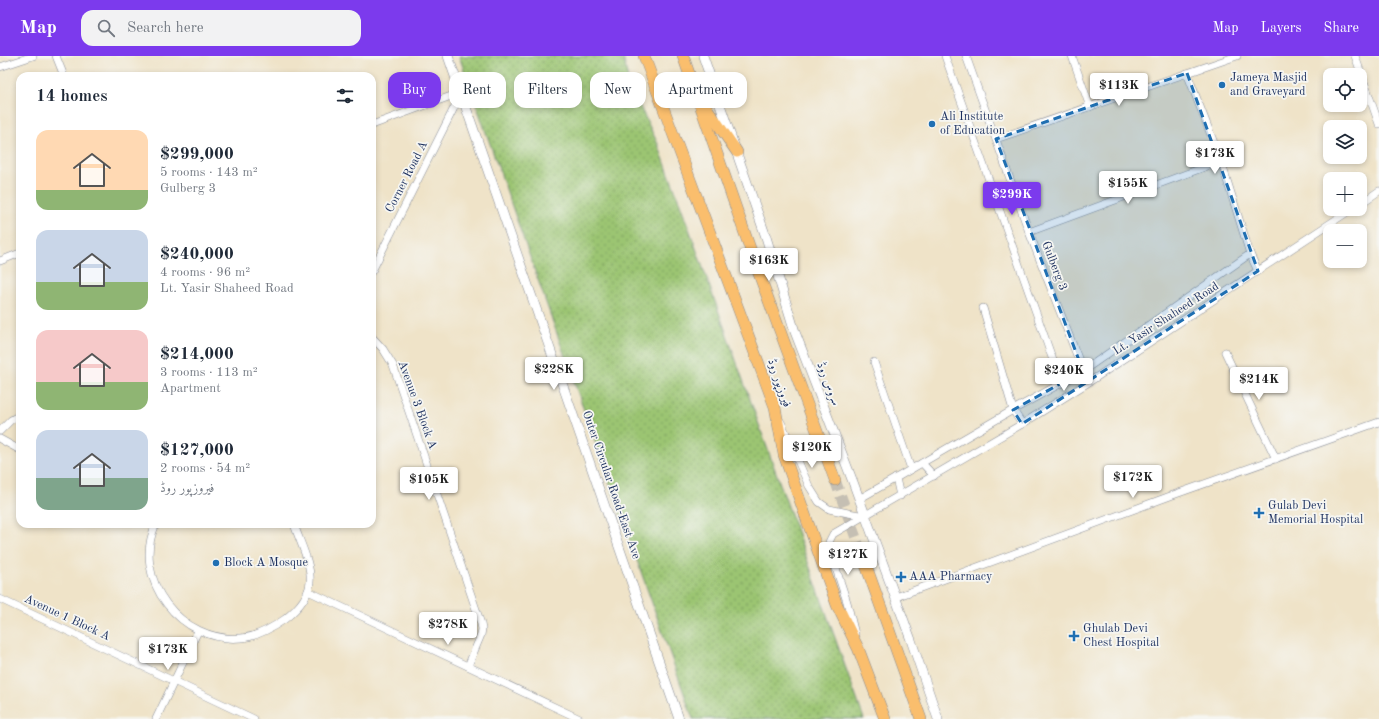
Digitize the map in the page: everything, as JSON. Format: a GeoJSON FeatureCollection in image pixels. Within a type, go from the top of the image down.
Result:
{"type":"FeatureCollection","features":[{"type":"Feature","properties":{"kind":"main road","name":"فیروزپور روڈ"},"geometry":{"type":"LineString","coordinates":[[644,56],[774,407],[784,455],[837,605],[858,648],[885,719]]}},
{"type":"Feature","properties":{"kind":"main road","name":"فیروزپور روڈ"},"geometry":{"type":"LineString","coordinates":[[683,56],[688,72]]}},
{"type":"Feature","properties":{"kind":"main road","name":"فیروزپور روڈ"},"geometry":{"type":"LineString","coordinates":[[700,108],[756,266],[835,480]]}},
{"type":"Feature","properties":{"kind":"main road"},"geometry":{"type":"LineString","coordinates":[[707,108],[737,152]]}},
{"type":"Feature","properties":{"kind":"main road"},"geometry":{"type":"LineString","coordinates":[[864,560],[921,719]]}},
{"type":"Feature","properties":{"kind":"street"},"geometry":{"type":"LineString","coordinates":[[0,67],[33,56]]}},
{"type":"Feature","properties":{"kind":"street"},"geometry":{"type":"LineString","coordinates":[[56,56],[62,72]]}},
{"type":"Feature","properties":{"kind":"street","name":"Outer Circular Road-East Ave"},"geometry":{"type":"LineString","coordinates":[[448,56],[454,72]]}},
{"type":"Feature","properties":{"kind":"street","name":"سروس روڈ"},"geometry":{"type":"LineString","coordinates":[[703,56],[766,237],[795,332],[896,597],[938,719]]}},
{"type":"Feature","properties":{"kind":"street"},"geometry":{"type":"LineString","coordinates":[[945,56],[1060,383]]}},
{"type":"Feature","properties":{"kind":"street","name":"Gulberg 3"},"geometry":{"type":"LineString","coordinates":[[966,56],[1029,232],[1084,371]]}},
{"type":"Feature","properties":{"kind":"street"},"geometry":{"type":"LineString","coordinates":[[1072,56],[1090,107]]}},
{"type":"Feature","properties":{"kind":"street"},"geometry":{"type":"LineString","coordinates":[[1354,56],[1379,124]]}},
{"type":"Feature","properties":{"kind":"street"},"geometry":{"type":"LineString","coordinates":[[996,139],[1232,57]]}},
{"type":"Feature","properties":{"kind":"street"},"geometry":{"type":"LineString","coordinates":[[1187,72],[1220,161],[1250,254],[1258,271]]}},
{"type":"Feature","properties":{"kind":"street"},"geometry":{"type":"LineString","coordinates":[[376,124],[449,97]]}},
{"type":"Feature","properties":{"kind":"street","name":"Corner Road A"},"geometry":{"type":"LineString","coordinates":[[376,263],[454,108]]}},
{"type":"Feature","properties":{"kind":"street","name":"Outer Circular Road-East Ave"},"geometry":{"type":"LineString","coordinates":[[468,108],[679,719]]}},
{"type":"Feature","properties":{"kind":"street"},"geometry":{"type":"LineString","coordinates":[[1029,232],[1220,161]]}},
{"type":"Feature","properties":{"kind":"street"},"geometry":{"type":"LineString","coordinates":[[1367,199],[1379,191]]}},
{"type":"Feature","properties":{"kind":"street","name":"Lt. Yasir Shaheed Road"},"geometry":{"type":"LineString","coordinates":[[858,648],[847,602],[830,553],[829,542],[830,538],[835,532],[934,476],[1096,378],[1341,216]]}},
{"type":"Feature","properties":{"kind":"street"},"geometry":{"type":"LineString","coordinates":[[859,498],[1060,383],[1084,371],[1250,254]]}},
{"type":"Feature","properties":{"kind":"street"},"geometry":{"type":"LineString","coordinates":[[0,261],[16,255]]}},
{"type":"Feature","properties":{"kind":"street"},"geometry":{"type":"LineString","coordinates":[[984,308],[1013,410],[1022,424]]}},
{"type":"Feature","properties":{"kind":"street","name":"Avenue 3 Block A"},"geometry":{"type":"LineString","coordinates":[[376,341],[383,349],[393,365],[481,624],[481,635],[468,666]]}},
{"type":"Feature","properties":{"kind":"street"},"geometry":{"type":"LineString","coordinates":[[1225,352],[1276,459]]}},
{"type":"Feature","properties":{"kind":"street"},"geometry":{"type":"LineString","coordinates":[[874,362],[910,469]]}},
{"type":"Feature","properties":{"kind":"street"},"geometry":{"type":"LineString","coordinates":[[774,407],[809,486],[818,502],[829,509],[848,514],[865,516]]}},
{"type":"Feature","properties":{"kind":"street"},"geometry":{"type":"LineString","coordinates":[[0,430],[16,417]]}},
{"type":"Feature","properties":{"kind":"street"},"geometry":{"type":"LineString","coordinates":[[896,597],[1173,495],[1379,422]]}},
{"type":"Feature","properties":{"kind":"street"},"geometry":{"type":"LineString","coordinates":[[0,439],[16,448]]}},
{"type":"Feature","properties":{"kind":"street"},"geometry":{"type":"LineString","coordinates":[[922,463],[934,476]]}},
{"type":"Feature","properties":{"kind":"street"},"geometry":{"type":"LineString","coordinates":[[896,478],[900,496]]}},
{"type":"Feature","properties":{"kind":"street"},"geometry":{"type":"LineString","coordinates":[[154,528],[151,534],[149,558],[154,581],[158,591],[173,612],[184,622],[198,631],[224,638],[241,638],[257,635],[276,625],[291,614],[302,601],[308,591],[310,583],[309,571],[295,528]]}},
{"type":"Feature","properties":{"kind":"street"},"geometry":{"type":"LineString","coordinates":[[308,591],[580,719]]}},
{"type":"Feature","properties":{"kind":"street","name":"Avenue 1 Block A"},"geometry":{"type":"LineString","coordinates":[[0,599],[254,719]]}},
{"type":"Feature","properties":{"kind":"street"},"geometry":{"type":"LineString","coordinates":[[156,719],[198,631]]}},
{"type":"Feature","properties":{"kind":"highlighted area"},"geometry":{"type":"Polygon","coordinates":[[[1187,73],[1258,271],[1022,424],[1013,410],[1083,371],[996,139],[1187,73]]]}},
{"type":"Feature","properties":{"kind":"green space"},"geometry":{"type":"Polygon","coordinates":[[[459,56],[623,56],[626,72],[590,72],[590,108],[641,108],[658,144],[864,719],[693,719],[477,108],[506,108],[506,72],[465,72],[459,56]]]}},
{"type":"Feature","properties":{"kind":"tunnel"},"geometry":{"type":"LineString","coordinates":[[835,480],[864,560]]}},
{"type":"Feature","properties":{"kind":"place","name":"Jameya Masjid and Graveyard"},"geometry":{"type":"Point","coordinates":[1222,85]}},
{"type":"Feature","properties":{"kind":"place","name":"Ali Institute of Education"},"geometry":{"type":"Point","coordinates":[932,124]}},
{"type":"Feature","properties":{"kind":"place","name":"Gulab Devi Memorial Hospital"},"geometry":{"type":"Point","coordinates":[1259,513]}},
{"type":"Feature","properties":{"kind":"place","name":"Block A Mosque"},"geometry":{"type":"Point","coordinates":[216,563]}},
{"type":"Feature","properties":{"kind":"place","name":"AAA Pharmacy"},"geometry":{"type":"Point","coordinates":[901,577]}},
{"type":"Feature","properties":{"kind":"place","name":"Ghulab Devi Chest Hospital"},"geometry":{"type":"Point","coordinates":[1074,636]}}]}
